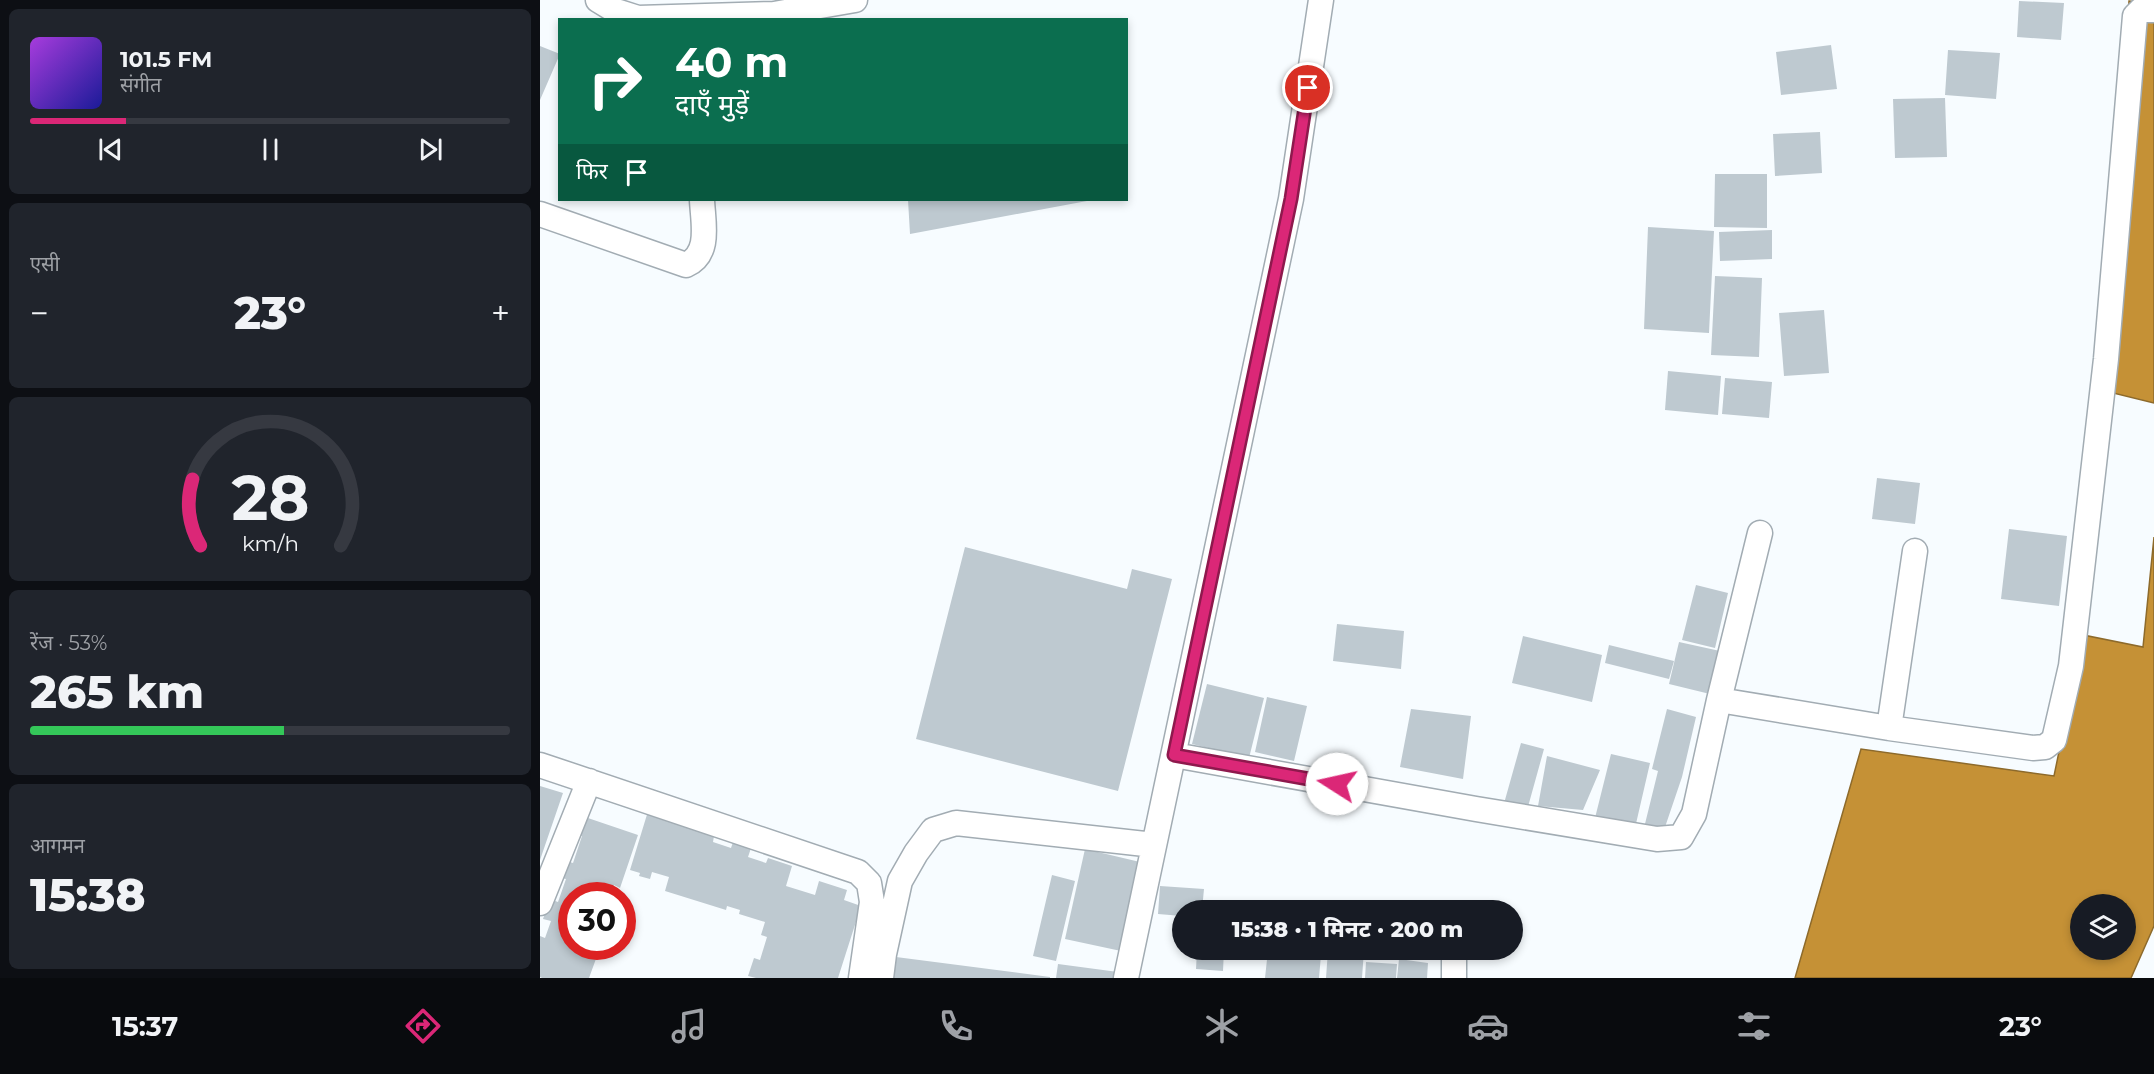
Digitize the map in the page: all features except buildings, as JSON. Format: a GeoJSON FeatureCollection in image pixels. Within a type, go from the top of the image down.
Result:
{"type":"FeatureCollection","features":[{"type":"Feature","properties":{"kind":"street"},"geometry":{"type":"LineString","coordinates":[[598,0],[616,11],[638,18],[700,18],[774,14],[855,0]]}},
{"type":"Feature","properties":{"kind":"street"},"geometry":{"type":"LineString","coordinates":[[1126,978],[1291,199],[1321,0]]}},
{"type":"Feature","properties":{"kind":"street"},"geometry":{"type":"LineString","coordinates":[[1719,700],[1889,728],[2033,748],[2045,747],[2054,740],[2071,666],[2106,359],[2135,16],[2141,10],[2154,10]]}},
{"type":"Feature","properties":{"kind":"street"},"geometry":{"type":"LineString","coordinates":[[540,214],[686,266],[696,261],[703,248],[702,201]]}},
{"type":"Feature","properties":{"kind":"street"},"geometry":{"type":"LineString","coordinates":[[1174,755],[1634,835],[1656,838],[1682,837],[1694,814],[1760,532]]}},
{"type":"Feature","properties":{"kind":"street"},"geometry":{"type":"LineString","coordinates":[[1889,728],[1915,551]]}},
{"type":"Feature","properties":{"kind":"street"},"geometry":{"type":"LineString","coordinates":[[540,765],[858,872],[869,883],[873,902],[861,978]]}},
{"type":"Feature","properties":{"kind":"street"},"geometry":{"type":"LineString","coordinates":[[540,903],[589,781]]}},
{"type":"Feature","properties":{"kind":"street"},"geometry":{"type":"LineString","coordinates":[[881,978],[900,881],[916,853],[933,831],[956,823],[1154,845]]}},
{"type":"Feature","properties":{"kind":"street"},"geometry":{"type":"LineString","coordinates":[[1454,960],[1454,978]]}},
{"type":"Feature","properties":{"kind":"shaded area"},"geometry":{"type":"Polygon","coordinates":[[[2129,1],[2154,4],[2154,403],[2109,392],[2129,1]]]}},
{"type":"Feature","properties":{"kind":"shaded area"},"geometry":{"type":"Polygon","coordinates":[[[2154,537],[2154,926],[2131,978],[1795,978],[1861,749],[2054,776],[2083,635],[2143,647],[2154,537]]]}},
{"type":"Feature","properties":{"kind":"route"},"geometry":{"type":"LineString","coordinates":[[1308,88],[1291,199],[1174,755],[1337,784]]}}]}
